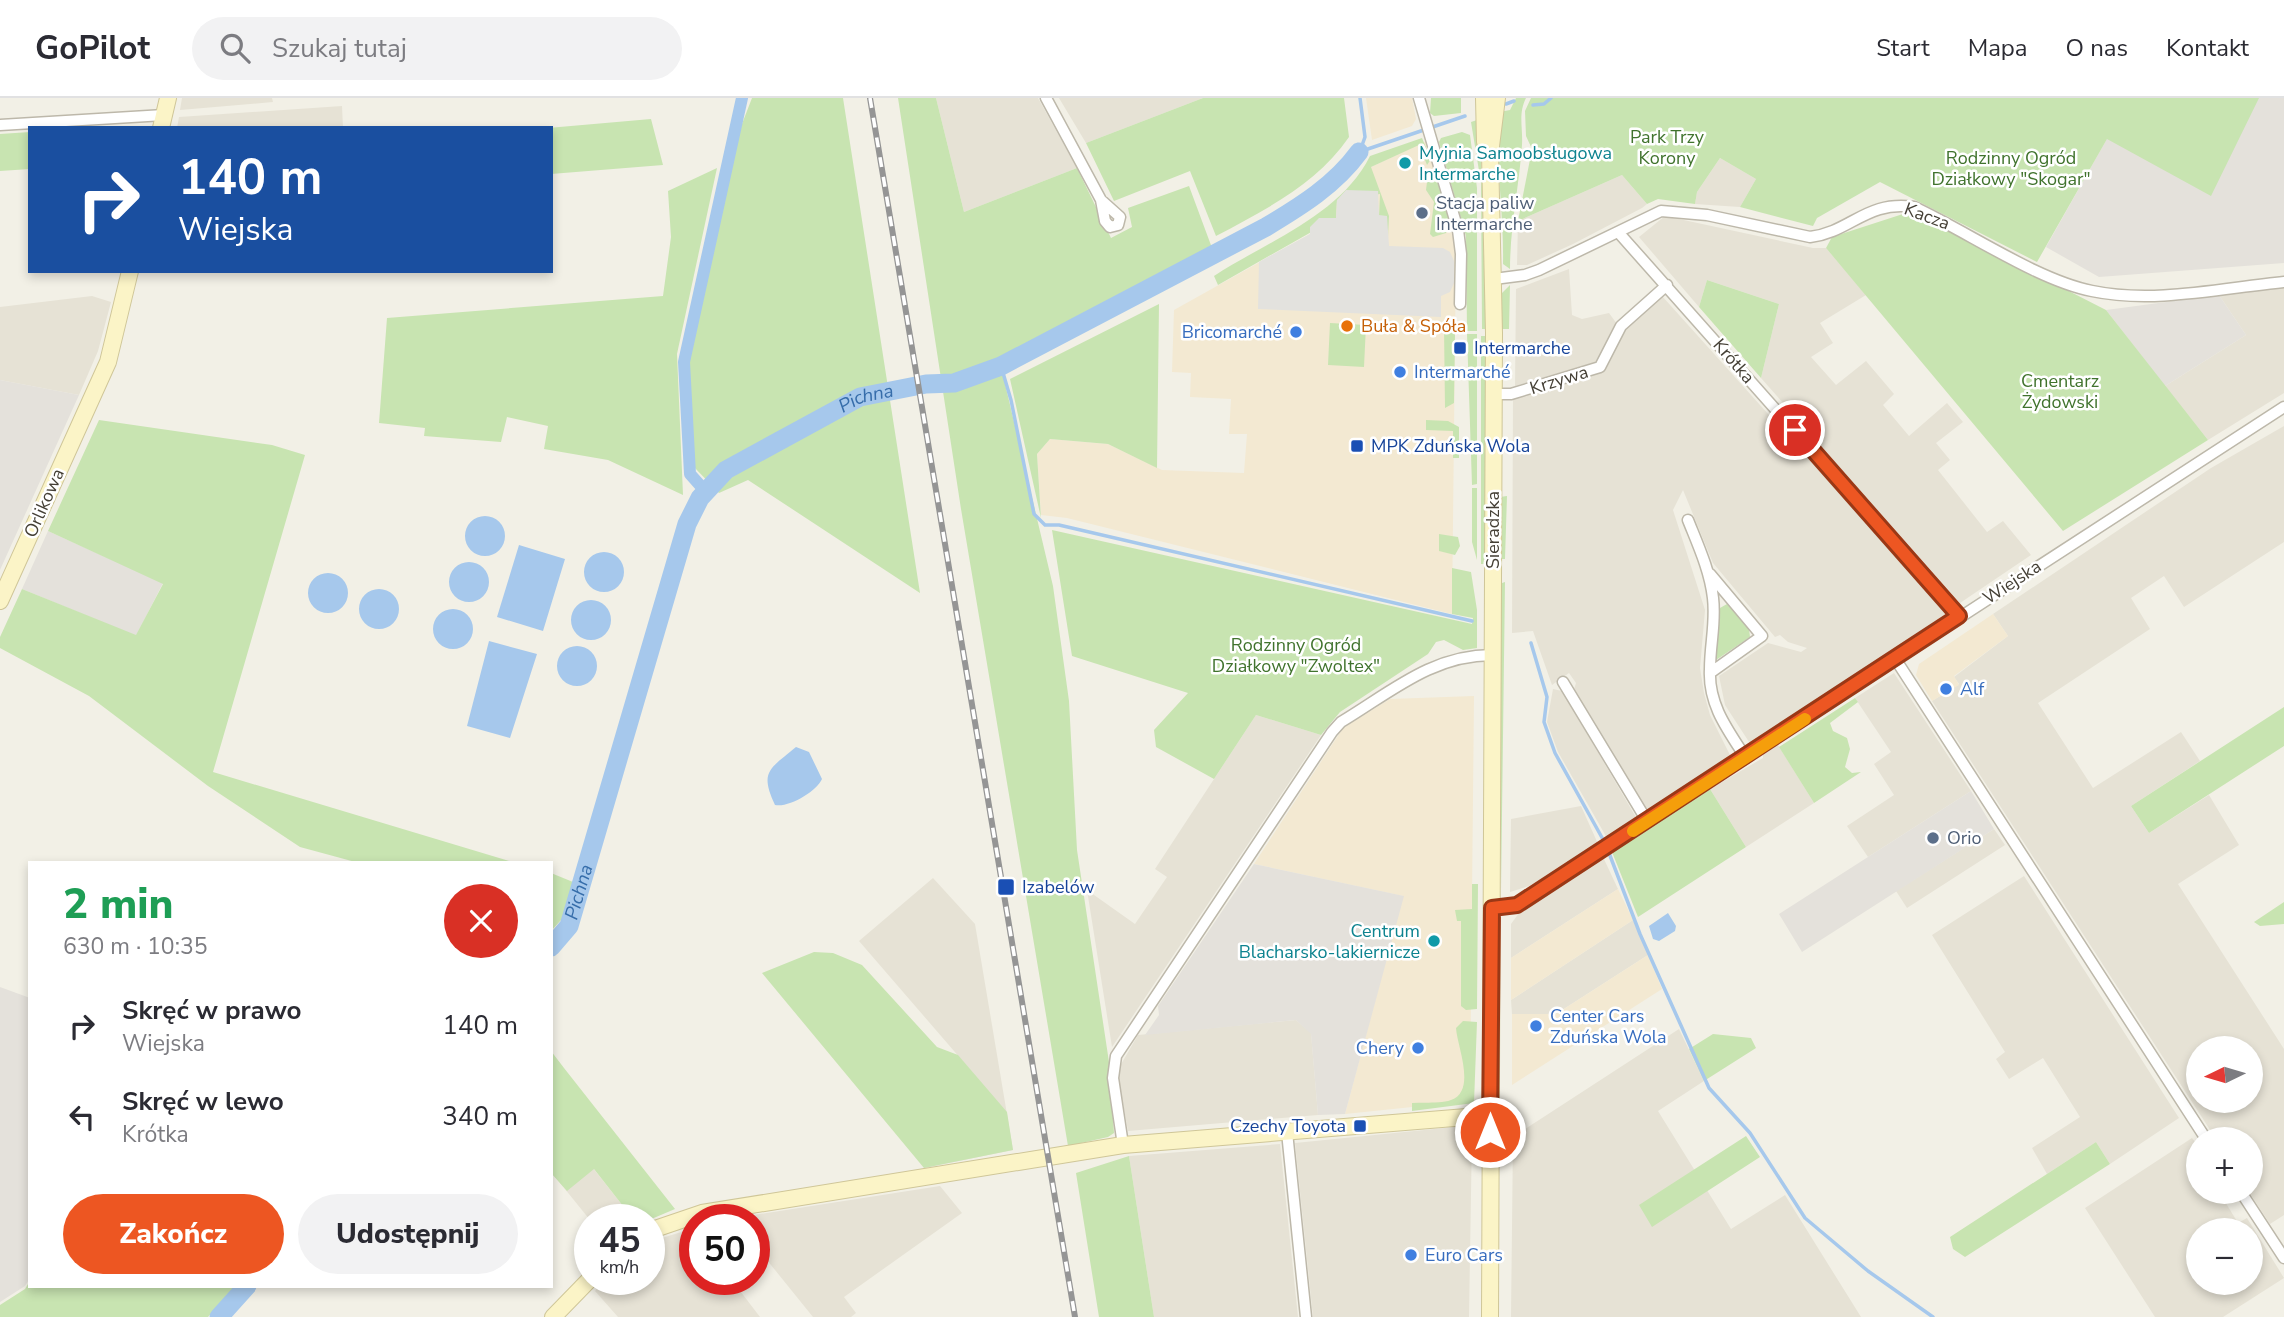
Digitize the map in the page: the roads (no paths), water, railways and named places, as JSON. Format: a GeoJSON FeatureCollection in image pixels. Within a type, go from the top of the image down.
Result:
{"type":"FeatureCollection","features":[{"type":"Feature","properties":{"kind":"street"},"geometry":{"type":"LineString","coordinates":[[0,125],[163,121],[168,98]]}},
{"type":"Feature","properties":{"kind":"street"},"geometry":{"type":"LineString","coordinates":[[1046,98],[1101,200]]}},
{"type":"Feature","properties":{"kind":"street"},"geometry":{"type":"LineString","coordinates":[[1419,98],[1460,240],[1460,304]]}},
{"type":"Feature","properties":{"kind":"street"},"geometry":{"type":"LineString","coordinates":[[1425,118],[1427,98]]}},
{"type":"Feature","properties":{"kind":"street","name":"Sieradzka"},"geometry":{"type":"LineString","coordinates":[[1484,98],[1485,144],[1490,153]]}},
{"type":"Feature","properties":{"kind":"street","name":"Sieradzka"},"geometry":{"type":"LineString","coordinates":[[1490,1317],[1494,279],[1490,153],[1497,98]]}},
{"type":"Feature","properties":{"kind":"street","name":"Kacza"},"geometry":{"type":"LineString","coordinates":[[1494,279],[1525,275],[1539,270],[1648,216],[1669,211],[1707,215],[1802,236],[1816,236],[1883,205],[1896,204],[1914,207],[2048,276],[2092,291],[2123,296],[2158,295],[2284,282]]}},
{"type":"Feature","properties":{"kind":"street","name":"Krótka"},"geometry":{"type":"LineString","coordinates":[[1618,232],[1959,616]]}},
{"type":"Feature","properties":{"kind":"street","name":"Orlikowa"},"geometry":{"type":"LineString","coordinates":[[0,601],[114,343],[130,273]]}},
{"type":"Feature","properties":{"kind":"street","name":"Krzywa"},"geometry":{"type":"LineString","coordinates":[[1493,394],[1511,394],[1601,367],[1621,326],[1667,285]]}},
{"type":"Feature","properties":{"kind":"street","name":"Wiejska"},"geometry":{"type":"LineString","coordinates":[[1492,908],[1517,905],[2284,407]]}},
{"type":"Feature","properties":{"kind":"street"},"geometry":{"type":"LineString","coordinates":[[1688,520],[1708,572],[1715,621],[1710,673],[1718,715],[1746,758]]}},
{"type":"Feature","properties":{"kind":"street"},"geometry":{"type":"LineString","coordinates":[[1708,572],[1762,636],[1710,673]]}},
{"type":"Feature","properties":{"kind":"street"},"geometry":{"type":"LineString","coordinates":[[1123,1145],[1113,1077],[1116,1056],[1332,732],[1341,722],[1435,664],[1457,657],[1492,655]]}},
{"type":"Feature","properties":{"kind":"street"},"geometry":{"type":"LineString","coordinates":[[1896,660],[2198,1127]]}},
{"type":"Feature","properties":{"kind":"street"},"geometry":{"type":"LineString","coordinates":[[1563,682],[1647,821]]}},
{"type":"Feature","properties":{"kind":"street"},"geometry":{"type":"LineString","coordinates":[[665,1226],[702,1213],[1123,1145],[1491,1115]]}},
{"type":"Feature","properties":{"kind":"street"},"geometry":{"type":"LineString","coordinates":[[1287,1132],[1306,1317]]}},
{"type":"Feature","properties":{"kind":"street"},"geometry":{"type":"LineString","coordinates":[[2249,1204],[2284,1258]]}},
{"type":"Feature","properties":{"kind":"street"},"geometry":{"type":"LineString","coordinates":[[553,1317],[574,1295]]}},
{"type":"Feature","properties":{"kind":"water"},"geometry":{"type":"Polygon","coordinates":[[[485,516],[499,522],[505,536],[499,550],[485,556],[471,550],[465,536],[471,522],[485,516]]]}},
{"type":"Feature","properties":{"kind":"water"},"geometry":{"type":"Polygon","coordinates":[[[519,545],[565,559],[543,631],[497,617],[519,545]]]}},
{"type":"Feature","properties":{"kind":"water"},"geometry":{"type":"Polygon","coordinates":[[[604,552],[618,558],[624,572],[618,586],[604,592],[590,586],[584,572],[590,558],[604,552]]]}},
{"type":"Feature","properties":{"kind":"water"},"geometry":{"type":"Polygon","coordinates":[[[469,562],[483,568],[489,582],[483,596],[469,602],[455,596],[449,582],[455,568],[469,562]]]}},
{"type":"Feature","properties":{"kind":"water"},"geometry":{"type":"Polygon","coordinates":[[[328,573],[342,579],[348,593],[342,607],[328,613],[314,607],[308,593],[314,579],[328,573]]]}},
{"type":"Feature","properties":{"kind":"water"},"geometry":{"type":"Polygon","coordinates":[[[379,589],[393,595],[399,609],[393,623],[379,629],[365,623],[359,609],[365,595],[379,589]]]}},
{"type":"Feature","properties":{"kind":"water"},"geometry":{"type":"Polygon","coordinates":[[[591,600],[605,606],[611,620],[605,634],[591,640],[577,634],[571,620],[577,606],[591,600]]]}},
{"type":"Feature","properties":{"kind":"water"},"geometry":{"type":"Polygon","coordinates":[[[453,609],[467,615],[473,629],[467,643],[453,649],[439,643],[433,629],[439,615],[453,609]]]}},
{"type":"Feature","properties":{"kind":"water"},"geometry":{"type":"Polygon","coordinates":[[[489,641],[537,654],[510,738],[467,726],[489,641]]]}},
{"type":"Feature","properties":{"kind":"water"},"geometry":{"type":"Polygon","coordinates":[[[577,646],[591,652],[597,666],[591,680],[577,686],[563,680],[557,666],[563,652],[577,646]]]}},
{"type":"Feature","properties":{"kind":"water"},"geometry":{"type":"Polygon","coordinates":[[[796,747],[809,752],[822,779],[815,789],[802,798],[788,804],[775,805],[768,785],[770,772],[796,747]]]}},
{"type":"Feature","properties":{"kind":"water"},"geometry":{"type":"Polygon","coordinates":[[[1668,913],[1676,926],[1675,931],[1659,941],[1653,939],[1649,926],[1668,913]]]}},
{"type":"Feature","properties":{"kind":"waterway"},"geometry":{"type":"LineString","coordinates":[[706,492],[690,474],[684,362],[742,98]]}},
{"type":"Feature","properties":{"kind":"waterway"},"geometry":{"type":"LineString","coordinates":[[1360,98],[1365,137],[1360,151]]}},
{"type":"Feature","properties":{"kind":"waterway","name":"Pichna"},"geometry":{"type":"LineString","coordinates":[[1533,105],[1544,104],[1551,98]]}},
{"type":"Feature","properties":{"kind":"waterway","name":"Pichna"},"geometry":{"type":"LineString","coordinates":[[1506,104],[1514,101]]}},
{"type":"Feature","properties":{"kind":"waterway","name":"Pichna"},"geometry":{"type":"LineString","coordinates":[[1359,152],[1465,116]]}},
{"type":"Feature","properties":{"kind":"waterway","name":"Pichna"},"geometry":{"type":"LineString","coordinates":[[553,945],[569,926],[687,524],[700,498],[726,470],[860,397],[926,384],[954,383],[1001,366],[1266,227],[1328,185],[1359,152]]}},
{"type":"Feature","properties":{"kind":"waterway"},"geometry":{"type":"LineString","coordinates":[[1001,366],[1011,400],[1034,514],[1045,525],[1059,525],[1472,621]]}},
{"type":"Feature","properties":{"kind":"waterway"},"geometry":{"type":"LineString","coordinates":[[1531,643],[1547,697],[1544,722],[1555,753],[1605,843]]}},
{"type":"Feature","properties":{"kind":"waterway"},"geometry":{"type":"LineString","coordinates":[[1609,853],[1640,934],[1709,1088],[1750,1133],[1805,1218],[1868,1271],[1933,1317]]}},
{"type":"Feature","properties":{"kind":"waterway","name":"Pichna"},"geometry":{"type":"LineString","coordinates":[[219,1317],[245,1288]]}},
{"type":"Feature","properties":{"kind":"railway"},"geometry":{"type":"LineString","coordinates":[[870,98],[1075,1317]]}},
{"type":"Feature","properties":{"kind":"place","name":"Myjnia Samoobsługowa Intermarche"},"geometry":{"type":"Point","coordinates":[1405,163]}},
{"type":"Feature","properties":{"kind":"place","name":"Stacja paliw Intermarche"},"geometry":{"type":"Point","coordinates":[1422,213]}},
{"type":"Feature","properties":{"kind":"place","name":"Buła & Spóła"},"geometry":{"type":"Point","coordinates":[1347,326]}},
{"type":"Feature","properties":{"kind":"place","name":"Bricomarché"},"geometry":{"type":"Point","coordinates":[1296,332]}},
{"type":"Feature","properties":{"kind":"place","name":"Intermarche"},"geometry":{"type":"Point","coordinates":[1460,348]}},
{"type":"Feature","properties":{"kind":"place","name":"Intermarché"},"geometry":{"type":"Point","coordinates":[1400,372]}},
{"type":"Feature","properties":{"kind":"place","name":"MPK Zduńska Wola"},"geometry":{"type":"Point","coordinates":[1357,446]}},
{"type":"Feature","properties":{"kind":"place","name":"Alf"},"geometry":{"type":"Point","coordinates":[1946,689]}},
{"type":"Feature","properties":{"kind":"place","name":"Orio"},"geometry":{"type":"Point","coordinates":[1933,838]}},
{"type":"Feature","properties":{"kind":"place","name":"Izabelów"},"geometry":{"type":"Point","coordinates":[1006,887]}},
{"type":"Feature","properties":{"kind":"place","name":"Centrum Blacharsko-lakiernicze"},"geometry":{"type":"Point","coordinates":[1434,941]}},
{"type":"Feature","properties":{"kind":"place","name":"Center Cars Zduńska Wola"},"geometry":{"type":"Point","coordinates":[1536,1026]}},
{"type":"Feature","properties":{"kind":"place","name":"Chery"},"geometry":{"type":"Point","coordinates":[1418,1048]}},
{"type":"Feature","properties":{"kind":"place","name":"Czechy Toyota"},"geometry":{"type":"Point","coordinates":[1360,1126]}},
{"type":"Feature","properties":{"kind":"place","name":"Euro Cars"},"geometry":{"type":"Point","coordinates":[1411,1255]}},
{"type":"Feature","properties":{"kind":"park label","name":"Park Trzy Korony"},"geometry":{"type":"Point","coordinates":[1667,147]}},
{"type":"Feature","properties":{"kind":"park label","name":"Rodzinny Ogród Działkowy \"Skogar\""},"geometry":{"type":"Point","coordinates":[2011,168]}},
{"type":"Feature","properties":{"kind":"park label","name":"Cmentarz Żydowski"},"geometry":{"type":"Point","coordinates":[2060,391]}},
{"type":"Feature","properties":{"kind":"park label","name":"Rodzinny Ogród Działkowy \"Zwoltex\""},"geometry":{"type":"Point","coordinates":[1296,655]}}]}
